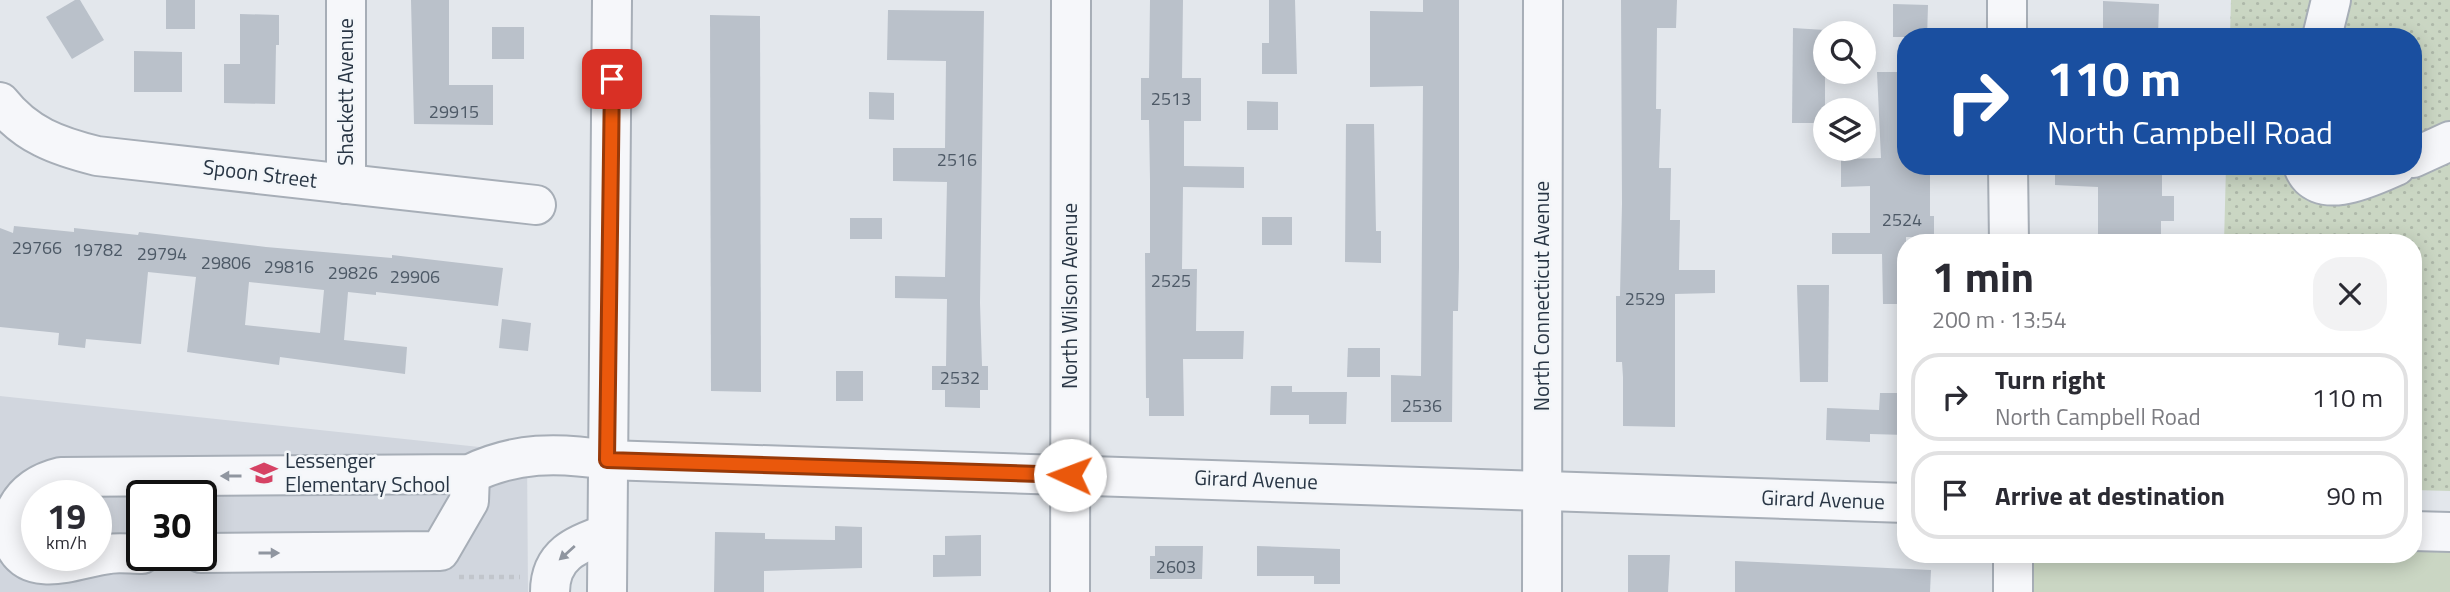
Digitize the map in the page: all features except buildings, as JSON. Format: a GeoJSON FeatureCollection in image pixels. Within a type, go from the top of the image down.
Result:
{"type":"FeatureCollection","features":[{"type":"Feature","properties":{"kind":"street","name":"Shackett Avenue"},"geometry":{"type":"LineString","coordinates":[[346,0],[346,184]]}},
{"type":"Feature","properties":{"kind":"street"},"geometry":{"type":"LineString","coordinates":[[607,592],[612,0]]}},
{"type":"Feature","properties":{"kind":"street","name":"North Wilson Avenue"},"geometry":{"type":"LineString","coordinates":[[1070,592],[1071,0]]}},
{"type":"Feature","properties":{"kind":"street","name":"North Connecticut Avenue"},"geometry":{"type":"LineString","coordinates":[[1542,592],[1543,0]]}},
{"type":"Feature","properties":{"kind":"street"},"geometry":{"type":"LineString","coordinates":[[2007,0],[2007,28]]}},
{"type":"Feature","properties":{"kind":"street"},"geometry":{"type":"LineString","coordinates":[[2324,28],[2331,0]]}},
{"type":"Feature","properties":{"kind":"street","name":"Spoon Street"},"geometry":{"type":"LineString","coordinates":[[0,102],[24,127],[55,146],[97,156],[536,205]]}},
{"type":"Feature","properties":{"kind":"street"},"geometry":{"type":"LineString","coordinates":[[2422,154],[2450,141]]}},
{"type":"Feature","properties":{"kind":"street"},"geometry":{"type":"LineString","coordinates":[[2008,175],[2009,234]]}},
{"type":"Feature","properties":{"kind":"street"},"geometry":{"type":"LineString","coordinates":[[2310,175],[2317,183],[2327,186],[2375,175]]}},
{"type":"Feature","properties":{"kind":"street","name":"Girard Avenue"},"geometry":{"type":"LineString","coordinates":[[470,474],[497,461],[518,456],[570,454],[607,460],[1897,503]]}},
{"type":"Feature","properties":{"kind":"street"},"geometry":{"type":"LineString","coordinates":[[126,554],[108,554],[75,563],[41,564],[29,560],[18,552],[12,541],[10,529],[14,514],[34,488],[61,477],[470,474],[469,501],[440,551],[217,553]]}},
{"type":"Feature","properties":{"kind":"street"},"geometry":{"type":"LineString","coordinates":[[2422,531],[2450,532]]}},
{"type":"Feature","properties":{"kind":"street"},"geometry":{"type":"LineString","coordinates":[[550,592],[550,577],[569,548],[607,534]]}},
{"type":"Feature","properties":{"kind":"street"},"geometry":{"type":"LineString","coordinates":[[2013,563],[2013,592]]}},
{"type":"Feature","properties":{"kind":"shaded area","name":"Lessenger Elementary School"},"geometry":{"type":"Polygon","coordinates":[[[0,396],[527,452],[528,592],[0,592],[0,396]]]}},
{"type":"Feature","properties":{"kind":"green space"},"geometry":{"type":"Polygon","coordinates":[[[2231,0],[2450,0],[2450,491],[2422,490],[2422,234],[2224,234],[2226,175],[2422,175],[2422,28],[2230,28],[2231,0]]]}},
{"type":"Feature","properties":{"kind":"green space"},"geometry":{"type":"Polygon","coordinates":[[[2422,540],[2450,541],[2450,592],[2024,592],[2023,563],[2422,563],[2422,540]]]}},
{"type":"Feature","properties":{"kind":"place","name":"Lessenger Elementary School"},"geometry":{"type":"Point","coordinates":[264,473]}},
{"type":"Feature","properties":{"kind":"route"},"geometry":{"type":"LineString","coordinates":[[612,79],[607,460],[1070,475]]}}]}
